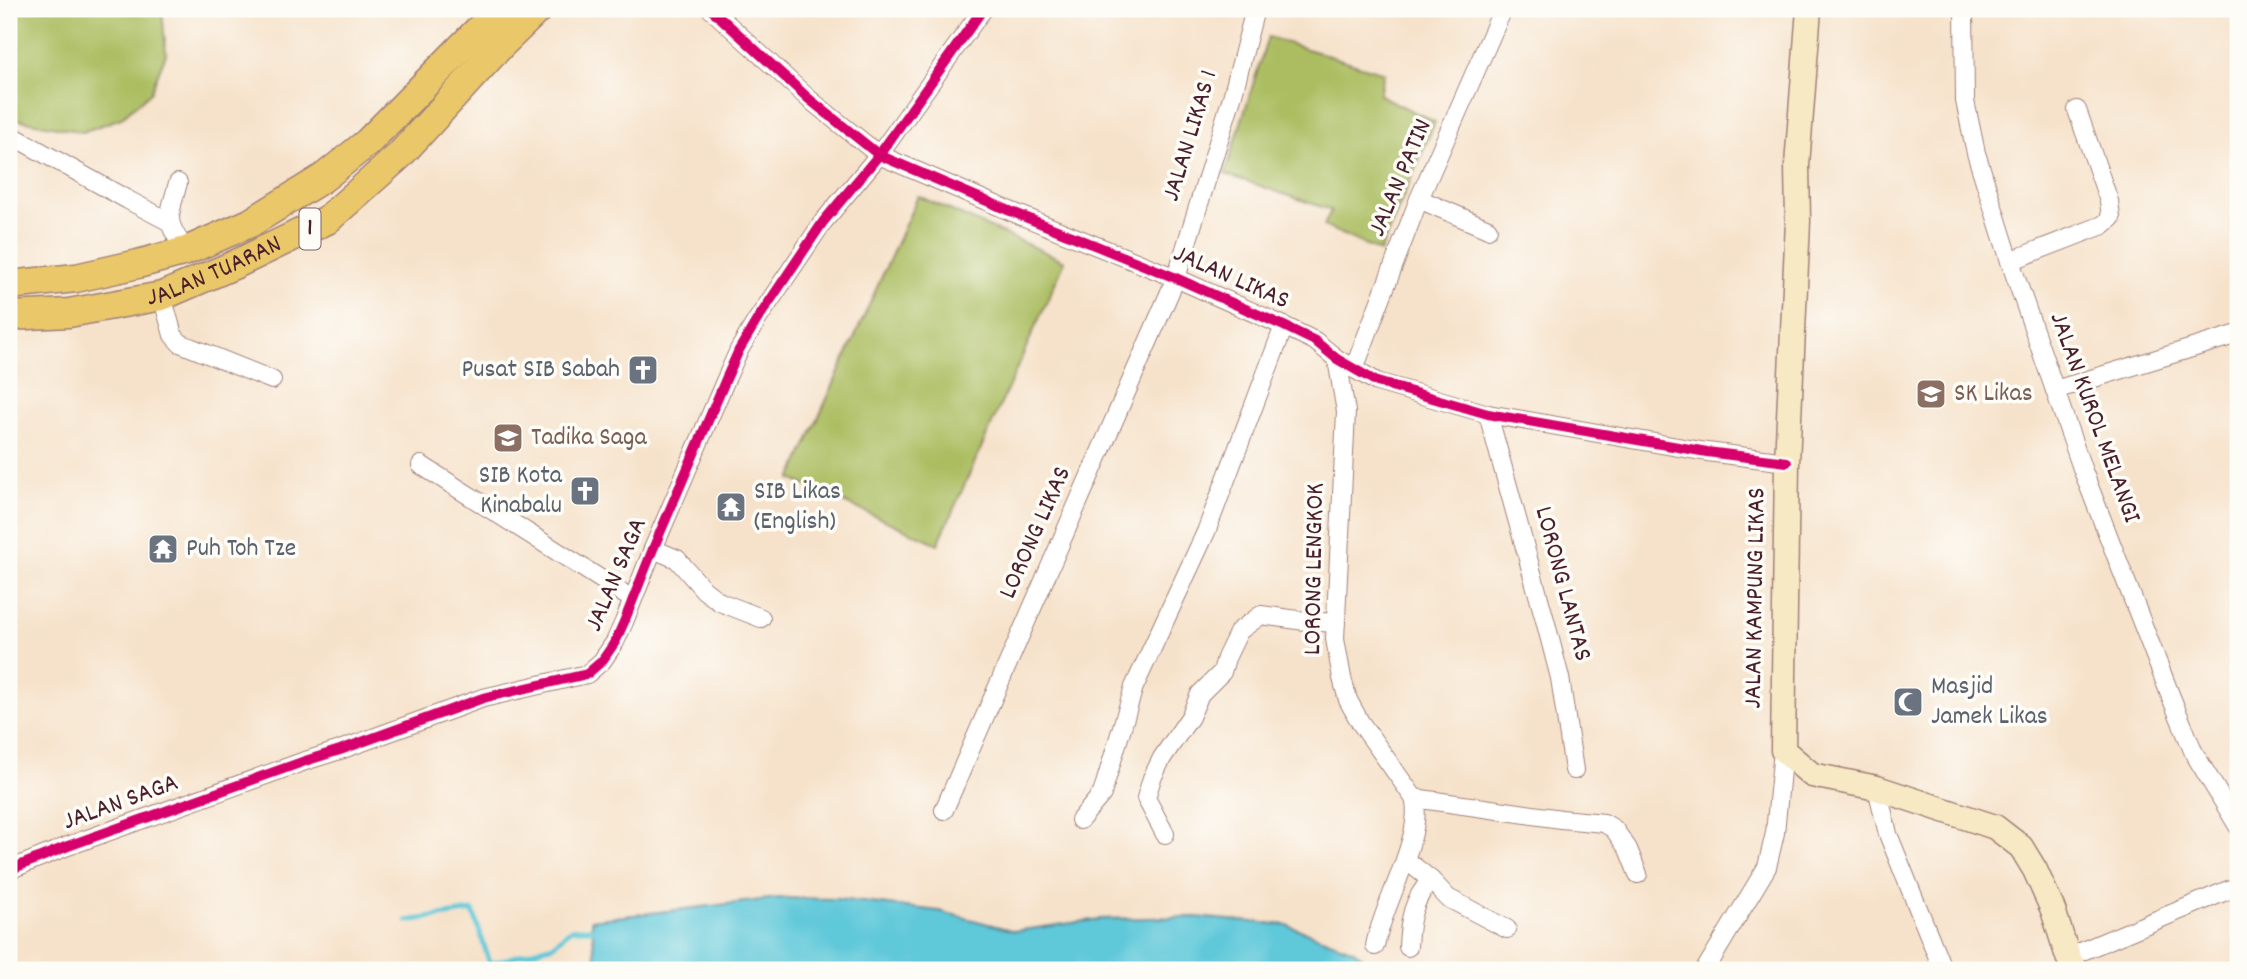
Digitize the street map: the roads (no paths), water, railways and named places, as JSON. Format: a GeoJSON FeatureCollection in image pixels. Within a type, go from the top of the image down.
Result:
{"type":"FeatureCollection","features":[{"type":"Feature","properties":{"kind":"main road","name":"JALAN TUARAN"},"geometry":{"type":"LineString","coordinates":[[9,285],[76,278],[186,251],[250,223],[305,190],[368,142],[499,9]]}},
{"type":"Feature","properties":{"kind":"main road"},"geometry":{"type":"LineString","coordinates":[[397,113],[427,98],[515,9]]}},
{"type":"Feature","properties":{"kind":"main road","name":"JALAN TUARAN"},"geometry":{"type":"LineString","coordinates":[[9,316],[69,313],[162,296],[327,220],[398,156],[538,9]]}},
{"type":"Feature","properties":{"kind":"main road","name":"JALAN KAMPUNG LIKAS"},"geometry":{"type":"LineString","coordinates":[[1783,750],[1787,462],[1798,221],[1797,165],[1809,9]]}},
{"type":"Feature","properties":{"kind":"main road"},"geometry":{"type":"LineString","coordinates":[[1783,750],[1812,775],[1877,788],[1996,827],[2021,846],[2035,870],[2053,910],[2071,963]]}},
{"type":"Feature","properties":{"kind":"street","name":"JALAN LIKAS"},"geometry":{"type":"LineString","coordinates":[[711,9],[809,99],[878,155],[1176,278],[1284,326],[1315,341],[1337,359],[1377,382],[1488,414],[1707,452],[1787,462]]}},
{"type":"Feature","properties":{"kind":"street","name":"JALAN SAGA"},"geometry":{"type":"LineString","coordinates":[[9,870],[68,846],[482,698],[587,674],[602,661],[610,652],[624,622],[739,350],[779,284],[823,222],[878,155],[983,9]]}},
{"type":"Feature","properties":{"kind":"street","name":"JALAN LIKAS 1"},"geometry":{"type":"LineString","coordinates":[[1176,278],[1233,94],[1255,9]]}},
{"type":"Feature","properties":{"kind":"street","name":"JALAN PATIN"},"geometry":{"type":"LineString","coordinates":[[1354,369],[1419,199],[1503,9]]}},
{"type":"Feature","properties":{"kind":"street","name":"JALAN KUROL MELANGI"},"geometry":{"type":"LineString","coordinates":[[1964,9],[1967,108],[1976,153],[2010,261],[2083,471],[2194,753],[2238,826]]}},
{"type":"Feature","properties":{"kind":"street"},"geometry":{"type":"LineString","coordinates":[[2010,261],[2103,225],[2111,218],[2109,201],[2077,110]]}},
{"type":"Feature","properties":{"kind":"street"},"geometry":{"type":"LineString","coordinates":[[9,134],[128,201],[168,220]]}},
{"type":"Feature","properties":{"kind":"street"},"geometry":{"type":"LineString","coordinates":[[178,183],[168,220],[186,251]]}},
{"type":"Feature","properties":{"kind":"street"},"geometry":{"type":"LineString","coordinates":[[1419,199],[1488,229]]}},
{"type":"Feature","properties":{"kind":"street","name":"LORONG LIKAS"},"geometry":{"type":"LineString","coordinates":[[944,810],[1176,278]]}},
{"type":"Feature","properties":{"kind":"street"},"geometry":{"type":"LineString","coordinates":[[162,296],[173,335],[180,343],[272,380]]}},
{"type":"Feature","properties":{"kind":"street"},"geometry":{"type":"LineString","coordinates":[[1080,820],[1102,794],[1134,687],[1206,532],[1284,326]]}},
{"type":"Feature","properties":{"kind":"street"},"geometry":{"type":"LineString","coordinates":[[2055,390],[2238,334]]}},
{"type":"Feature","properties":{"kind":"street","name":"LORONG LENGKOK"},"geometry":{"type":"LineString","coordinates":[[1337,359],[1346,412],[1335,639],[1348,700],[1360,722],[1414,798]]}},
{"type":"Feature","properties":{"kind":"street","name":"LORONG LANTAS"},"geometry":{"type":"LineString","coordinates":[[1488,414],[1560,678],[1574,770]]}},
{"type":"Feature","properties":{"kind":"street"},"geometry":{"type":"LineString","coordinates":[[421,465],[632,599]]}},
{"type":"Feature","properties":{"kind":"street"},"geometry":{"type":"LineString","coordinates":[[653,549],[677,559],[704,590],[720,602],[761,618]]}},
{"type":"Feature","properties":{"kind":"street"},"geometry":{"type":"LineString","coordinates":[[1165,834],[1146,798],[1152,778],[1190,717],[1200,694],[1222,672],[1239,631],[1262,615],[1336,623]]}},
{"type":"Feature","properties":{"kind":"street"},"geometry":{"type":"LineString","coordinates":[[1705,970],[1766,867],[1775,833],[1783,750]]}},
{"type":"Feature","properties":{"kind":"street"},"geometry":{"type":"LineString","coordinates":[[1877,788],[1888,834],[1943,970]]}},
{"type":"Feature","properties":{"kind":"street"},"geometry":{"type":"LineString","coordinates":[[1375,946],[1382,918],[1406,860],[1416,804],[1414,798],[1604,823],[1615,829],[1628,849],[1638,874]]}},
{"type":"Feature","properties":{"kind":"street"},"geometry":{"type":"LineString","coordinates":[[1406,860],[1448,898],[1507,929]]}},
{"type":"Feature","properties":{"kind":"street"},"geometry":{"type":"LineString","coordinates":[[1408,947],[1409,923],[1420,892],[1431,880]]}},
{"type":"Feature","properties":{"kind":"street"},"geometry":{"type":"LineString","coordinates":[[2071,963],[2238,886]]}},
{"type":"Feature","properties":{"kind":"water"},"geometry":{"type":"Polygon","coordinates":[[[779,898],[837,899],[939,911],[1015,931],[1100,919],[1195,917],[1287,925],[1354,950],[1377,970],[597,970],[591,920],[779,898]]]}},
{"type":"Feature","properties":{"kind":"waterway"},"geometry":{"type":"LineString","coordinates":[[407,921],[473,911],[490,964],[553,945],[571,929],[597,931]]}},
{"type":"Feature","properties":{"kind":"place","name":"Pusat SIB Sabah"},"geometry":{"type":"Point","coordinates":[643,370]}},
{"type":"Feature","properties":{"kind":"place","name":"SK Likas"},"geometry":{"type":"Point","coordinates":[1931,394]}},
{"type":"Feature","properties":{"kind":"place","name":"Tadika Saga"},"geometry":{"type":"Point","coordinates":[508,438]}},
{"type":"Feature","properties":{"kind":"place","name":"SIB Kota Kinabalu"},"geometry":{"type":"Point","coordinates":[585,491]}},
{"type":"Feature","properties":{"kind":"place","name":"SIB Likas (English)"},"geometry":{"type":"Point","coordinates":[731,507]}},
{"type":"Feature","properties":{"kind":"place","name":"Puh Toh Tze"},"geometry":{"type":"Point","coordinates":[163,549]}},
{"type":"Feature","properties":{"kind":"place","name":"Masjid Jamek Likas"},"geometry":{"type":"Point","coordinates":[1908,702]}}]}
